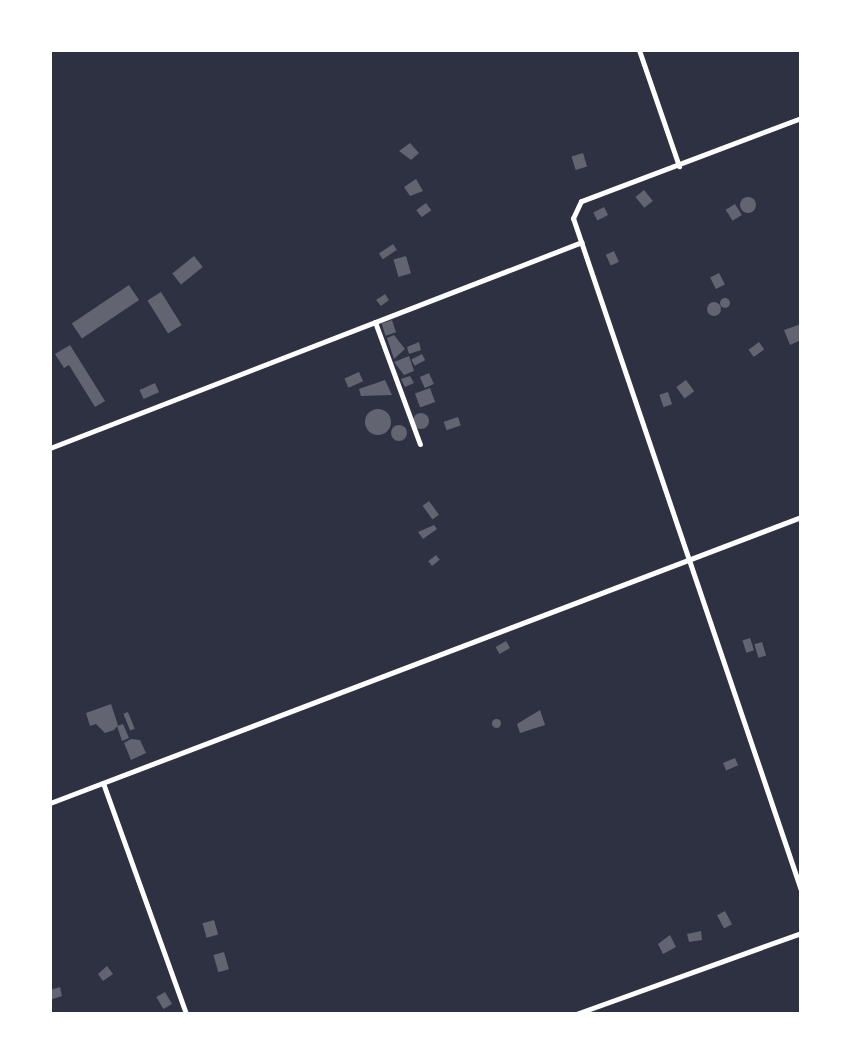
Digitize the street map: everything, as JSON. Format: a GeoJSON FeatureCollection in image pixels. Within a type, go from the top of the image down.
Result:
{"type":"FeatureCollection","features":[{"type":"Feature","properties":{"kind":"street"},"geometry":{"type":"LineString","coordinates":[[639,50],[679,166]]}},
{"type":"Feature","properties":{"kind":"street"},"geometry":{"type":"LineString","coordinates":[[801,118],[581,201],[573,218],[692,557],[801,890]]}},
{"type":"Feature","properties":{"kind":"street"},"geometry":{"type":"LineString","coordinates":[[50,448],[582,242]]}},
{"type":"Feature","properties":{"kind":"street"},"geometry":{"type":"LineString","coordinates":[[375,322],[420,444]]}},
{"type":"Feature","properties":{"kind":"street"},"geometry":{"type":"LineString","coordinates":[[50,803],[801,517]]}},
{"type":"Feature","properties":{"kind":"street"},"geometry":{"type":"LineString","coordinates":[[103,783],[186,1014]]}},
{"type":"Feature","properties":{"kind":"street"},"geometry":{"type":"LineString","coordinates":[[576,1014],[801,933]]}},
{"type":"Feature","properties":{"kind":"building"},"geometry":{"type":"Polygon","coordinates":[[[410,143],[419,153],[411,160],[399,151],[410,143]]]}},
{"type":"Feature","properties":{"kind":"building"},"geometry":{"type":"Polygon","coordinates":[[[583,153],[587,166],[576,170],[572,157],[583,153]]]}},
{"type":"Feature","properties":{"kind":"building"},"geometry":{"type":"Polygon","coordinates":[[[416,179],[423,191],[410,196],[404,187],[416,179]]]}},
{"type":"Feature","properties":{"kind":"building"},"geometry":{"type":"Polygon","coordinates":[[[644,190],[653,201],[644,208],[635,197],[644,190]]]}},
{"type":"Feature","properties":{"kind":"building"},"geometry":{"type":"Polygon","coordinates":[[[745,197],[751,197],[756,205],[754,211],[745,213],[740,208],[740,202],[745,197]]]}},
{"type":"Feature","properties":{"kind":"building"},"geometry":{"type":"Polygon","coordinates":[[[426,203],[431,210],[422,217],[416,210],[426,203]]]}},
{"type":"Feature","properties":{"kind":"building"},"geometry":{"type":"Polygon","coordinates":[[[735,204],[742,215],[733,221],[726,210],[735,204]]]}},
{"type":"Feature","properties":{"kind":"building"},"geometry":{"type":"Polygon","coordinates":[[[604,207],[608,215],[597,220],[593,212],[604,207]]]}},
{"type":"Feature","properties":{"kind":"building"},"geometry":{"type":"Polygon","coordinates":[[[393,244],[397,250],[383,259],[379,254],[393,244]]]}},
{"type":"Feature","properties":{"kind":"building"},"geometry":{"type":"Polygon","coordinates":[[[614,251],[619,262],[611,266],[606,255],[614,251]]]}},
{"type":"Feature","properties":{"kind":"building"},"geometry":{"type":"Polygon","coordinates":[[[194,256],[203,267],[181,285],[172,274],[194,256]]]}},
{"type":"Feature","properties":{"kind":"building"},"geometry":{"type":"Polygon","coordinates":[[[406,256],[411,273],[398,277],[394,260],[406,256]]]}},
{"type":"Feature","properties":{"kind":"building"},"geometry":{"type":"Polygon","coordinates":[[[719,273],[725,285],[716,289],[710,278],[719,273]]]}},
{"type":"Feature","properties":{"kind":"building"},"geometry":{"type":"Polygon","coordinates":[[[129,285],[139,300],[82,339],[72,324],[129,285]]]}},
{"type":"Feature","properties":{"kind":"building"},"geometry":{"type":"Polygon","coordinates":[[[161,292],[182,325],[168,334],[147,300],[161,292]]]}},
{"type":"Feature","properties":{"kind":"building"},"geometry":{"type":"Polygon","coordinates":[[[385,294],[389,300],[381,306],[376,300],[385,294]]]}},
{"type":"Feature","properties":{"kind":"building"},"geometry":{"type":"Polygon","coordinates":[[[725,298],[730,303],[725,308],[720,303],[725,298]]]}},
{"type":"Feature","properties":{"kind":"building"},"geometry":{"type":"Polygon","coordinates":[[[714,302],[721,309],[714,316],[707,309],[714,302]]]}},
{"type":"Feature","properties":{"kind":"building"},"geometry":{"type":"Polygon","coordinates":[[[392,320],[396,332],[386,336],[382,323],[392,320]]]}},
{"type":"Feature","properties":{"kind":"building"},"geometry":{"type":"Polygon","coordinates":[[[801,324],[801,340],[790,345],[784,330],[801,324]]]}},
{"type":"Feature","properties":{"kind":"building"},"geometry":{"type":"Polygon","coordinates":[[[394,335],[405,349],[394,359],[387,338],[394,335]]]}},
{"type":"Feature","properties":{"kind":"building"},"geometry":{"type":"Polygon","coordinates":[[[419,342],[421,350],[409,354],[407,347],[419,342]]]}},
{"type":"Feature","properties":{"kind":"building"},"geometry":{"type":"Polygon","coordinates":[[[759,342],[764,349],[754,357],[748,350],[759,342]]]}},
{"type":"Feature","properties":{"kind":"building"},"geometry":{"type":"Polygon","coordinates":[[[70,345],[105,401],[95,407],[69,365],[64,368],[55,354],[70,345]]]}},
{"type":"Feature","properties":{"kind":"building"},"geometry":{"type":"Polygon","coordinates":[[[422,354],[425,360],[414,366],[411,359],[422,354]]]}},
{"type":"Feature","properties":{"kind":"building"},"geometry":{"type":"Polygon","coordinates":[[[409,356],[414,371],[404,375],[394,362],[409,356]]]}},
{"type":"Feature","properties":{"kind":"building"},"geometry":{"type":"Polygon","coordinates":[[[359,372],[363,381],[348,388],[344,379],[359,372]]]}},
{"type":"Feature","properties":{"kind":"building"},"geometry":{"type":"Polygon","coordinates":[[[429,373],[434,384],[425,388],[420,377],[429,373]]]}},
{"type":"Feature","properties":{"kind":"building"},"geometry":{"type":"Polygon","coordinates":[[[410,376],[414,383],[405,387],[401,379],[410,376]]]}},
{"type":"Feature","properties":{"kind":"building"},"geometry":{"type":"Polygon","coordinates":[[[385,380],[392,395],[361,396],[359,389],[385,380]]]}},
{"type":"Feature","properties":{"kind":"building"},"geometry":{"type":"Polygon","coordinates":[[[686,380],[694,391],[685,398],[676,387],[686,380]]]}},
{"type":"Feature","properties":{"kind":"building"},"geometry":{"type":"Polygon","coordinates":[[[155,383],[159,392],[144,399],[139,390],[155,383]]]}},
{"type":"Feature","properties":{"kind":"building"},"geometry":{"type":"Polygon","coordinates":[[[430,388],[435,402],[420,408],[415,393],[430,388]]]}},
{"type":"Feature","properties":{"kind":"building"},"geometry":{"type":"Polygon","coordinates":[[[668,392],[672,404],[663,407],[659,395],[668,392]]]}},
{"type":"Feature","properties":{"kind":"building"},"geometry":{"type":"Polygon","coordinates":[[[378,409],[387,413],[391,422],[387,431],[378,435],[369,431],[365,422],[369,413],[378,409]]]}},
{"type":"Feature","properties":{"kind":"building"},"geometry":{"type":"Polygon","coordinates":[[[421,413],[427,415],[427,427],[421,429],[415,427],[413,421],[415,415],[421,413]]]}},
{"type":"Feature","properties":{"kind":"building"},"geometry":{"type":"Polygon","coordinates":[[[458,417],[461,426],[447,430],[444,422],[458,417]]]}},
{"type":"Feature","properties":{"kind":"building"},"geometry":{"type":"Polygon","coordinates":[[[396,425],[402,425],[407,433],[405,439],[396,441],[391,436],[391,430],[396,425]]]}},
{"type":"Feature","properties":{"kind":"building"},"geometry":{"type":"Polygon","coordinates":[[[429,501],[439,515],[433,519],[423,506],[429,501]]]}},
{"type":"Feature","properties":{"kind":"building"},"geometry":{"type":"Polygon","coordinates":[[[434,525],[437,529],[423,539],[418,532],[434,525]]]}},
{"type":"Feature","properties":{"kind":"building"},"geometry":{"type":"Polygon","coordinates":[[[436,555],[440,560],[432,566],[428,561],[436,555]]]}},
{"type":"Feature","properties":{"kind":"building"},"geometry":{"type":"Polygon","coordinates":[[[750,638],[754,650],[746,653],[742,640],[750,638]]]}},
{"type":"Feature","properties":{"kind":"building"},"geometry":{"type":"Polygon","coordinates":[[[506,641],[510,648],[500,654],[496,647],[506,641]]]}},
{"type":"Feature","properties":{"kind":"building"},"geometry":{"type":"Polygon","coordinates":[[[762,642],[766,655],[758,658],[754,644],[762,642]]]}},
{"type":"Feature","properties":{"kind":"building"},"geometry":{"type":"Polygon","coordinates":[[[111,704],[118,725],[114,730],[105,733],[96,724],[90,726],[86,713],[111,704]]]}},
{"type":"Feature","properties":{"kind":"building"},"geometry":{"type":"Polygon","coordinates":[[[540,710],[545,725],[520,733],[517,724],[540,710]]]}},
{"type":"Feature","properties":{"kind":"building"},"geometry":{"type":"Polygon","coordinates":[[[128,712],[135,729],[130,731],[123,714],[128,712]]]}},
{"type":"Feature","properties":{"kind":"building"},"geometry":{"type":"Polygon","coordinates":[[[496,719],[500,723],[496,727],[492,723],[496,719]]]}},
{"type":"Feature","properties":{"kind":"building"},"geometry":{"type":"Polygon","coordinates":[[[123,724],[129,738],[122,741],[117,726],[123,724]]]}},
{"type":"Feature","properties":{"kind":"building"},"geometry":{"type":"Polygon","coordinates":[[[131,739],[140,740],[146,753],[131,760],[124,743],[131,739]]]}},
{"type":"Feature","properties":{"kind":"building"},"geometry":{"type":"Polygon","coordinates":[[[735,758],[738,765],[726,770],[723,763],[735,758]]]}},
{"type":"Feature","properties":{"kind":"building"},"geometry":{"type":"Polygon","coordinates":[[[725,911],[732,924],[724,928],[717,915],[725,911]]]}},
{"type":"Feature","properties":{"kind":"building"},"geometry":{"type":"Polygon","coordinates":[[[214,920],[218,934],[207,938],[202,923],[214,920]]]}},
{"type":"Feature","properties":{"kind":"building"},"geometry":{"type":"Polygon","coordinates":[[[701,931],[702,940],[689,942],[687,934],[701,931]]]}},
{"type":"Feature","properties":{"kind":"building"},"geometry":{"type":"Polygon","coordinates":[[[670,935],[676,947],[663,954],[658,944],[670,935]]]}},
{"type":"Feature","properties":{"kind":"building"},"geometry":{"type":"Polygon","coordinates":[[[224,952],[229,969],[218,972],[213,955],[224,952]]]}},
{"type":"Feature","properties":{"kind":"building"},"geometry":{"type":"Polygon","coordinates":[[[107,966],[113,974],[103,981],[98,974],[107,966]]]}},
{"type":"Feature","properties":{"kind":"building"},"geometry":{"type":"Polygon","coordinates":[[[60,987],[62,996],[50,1000],[50,990],[60,987]]]}},
{"type":"Feature","properties":{"kind":"building"},"geometry":{"type":"Polygon","coordinates":[[[165,992],[172,1004],[163,1009],[156,997],[165,992]]]}}]}
